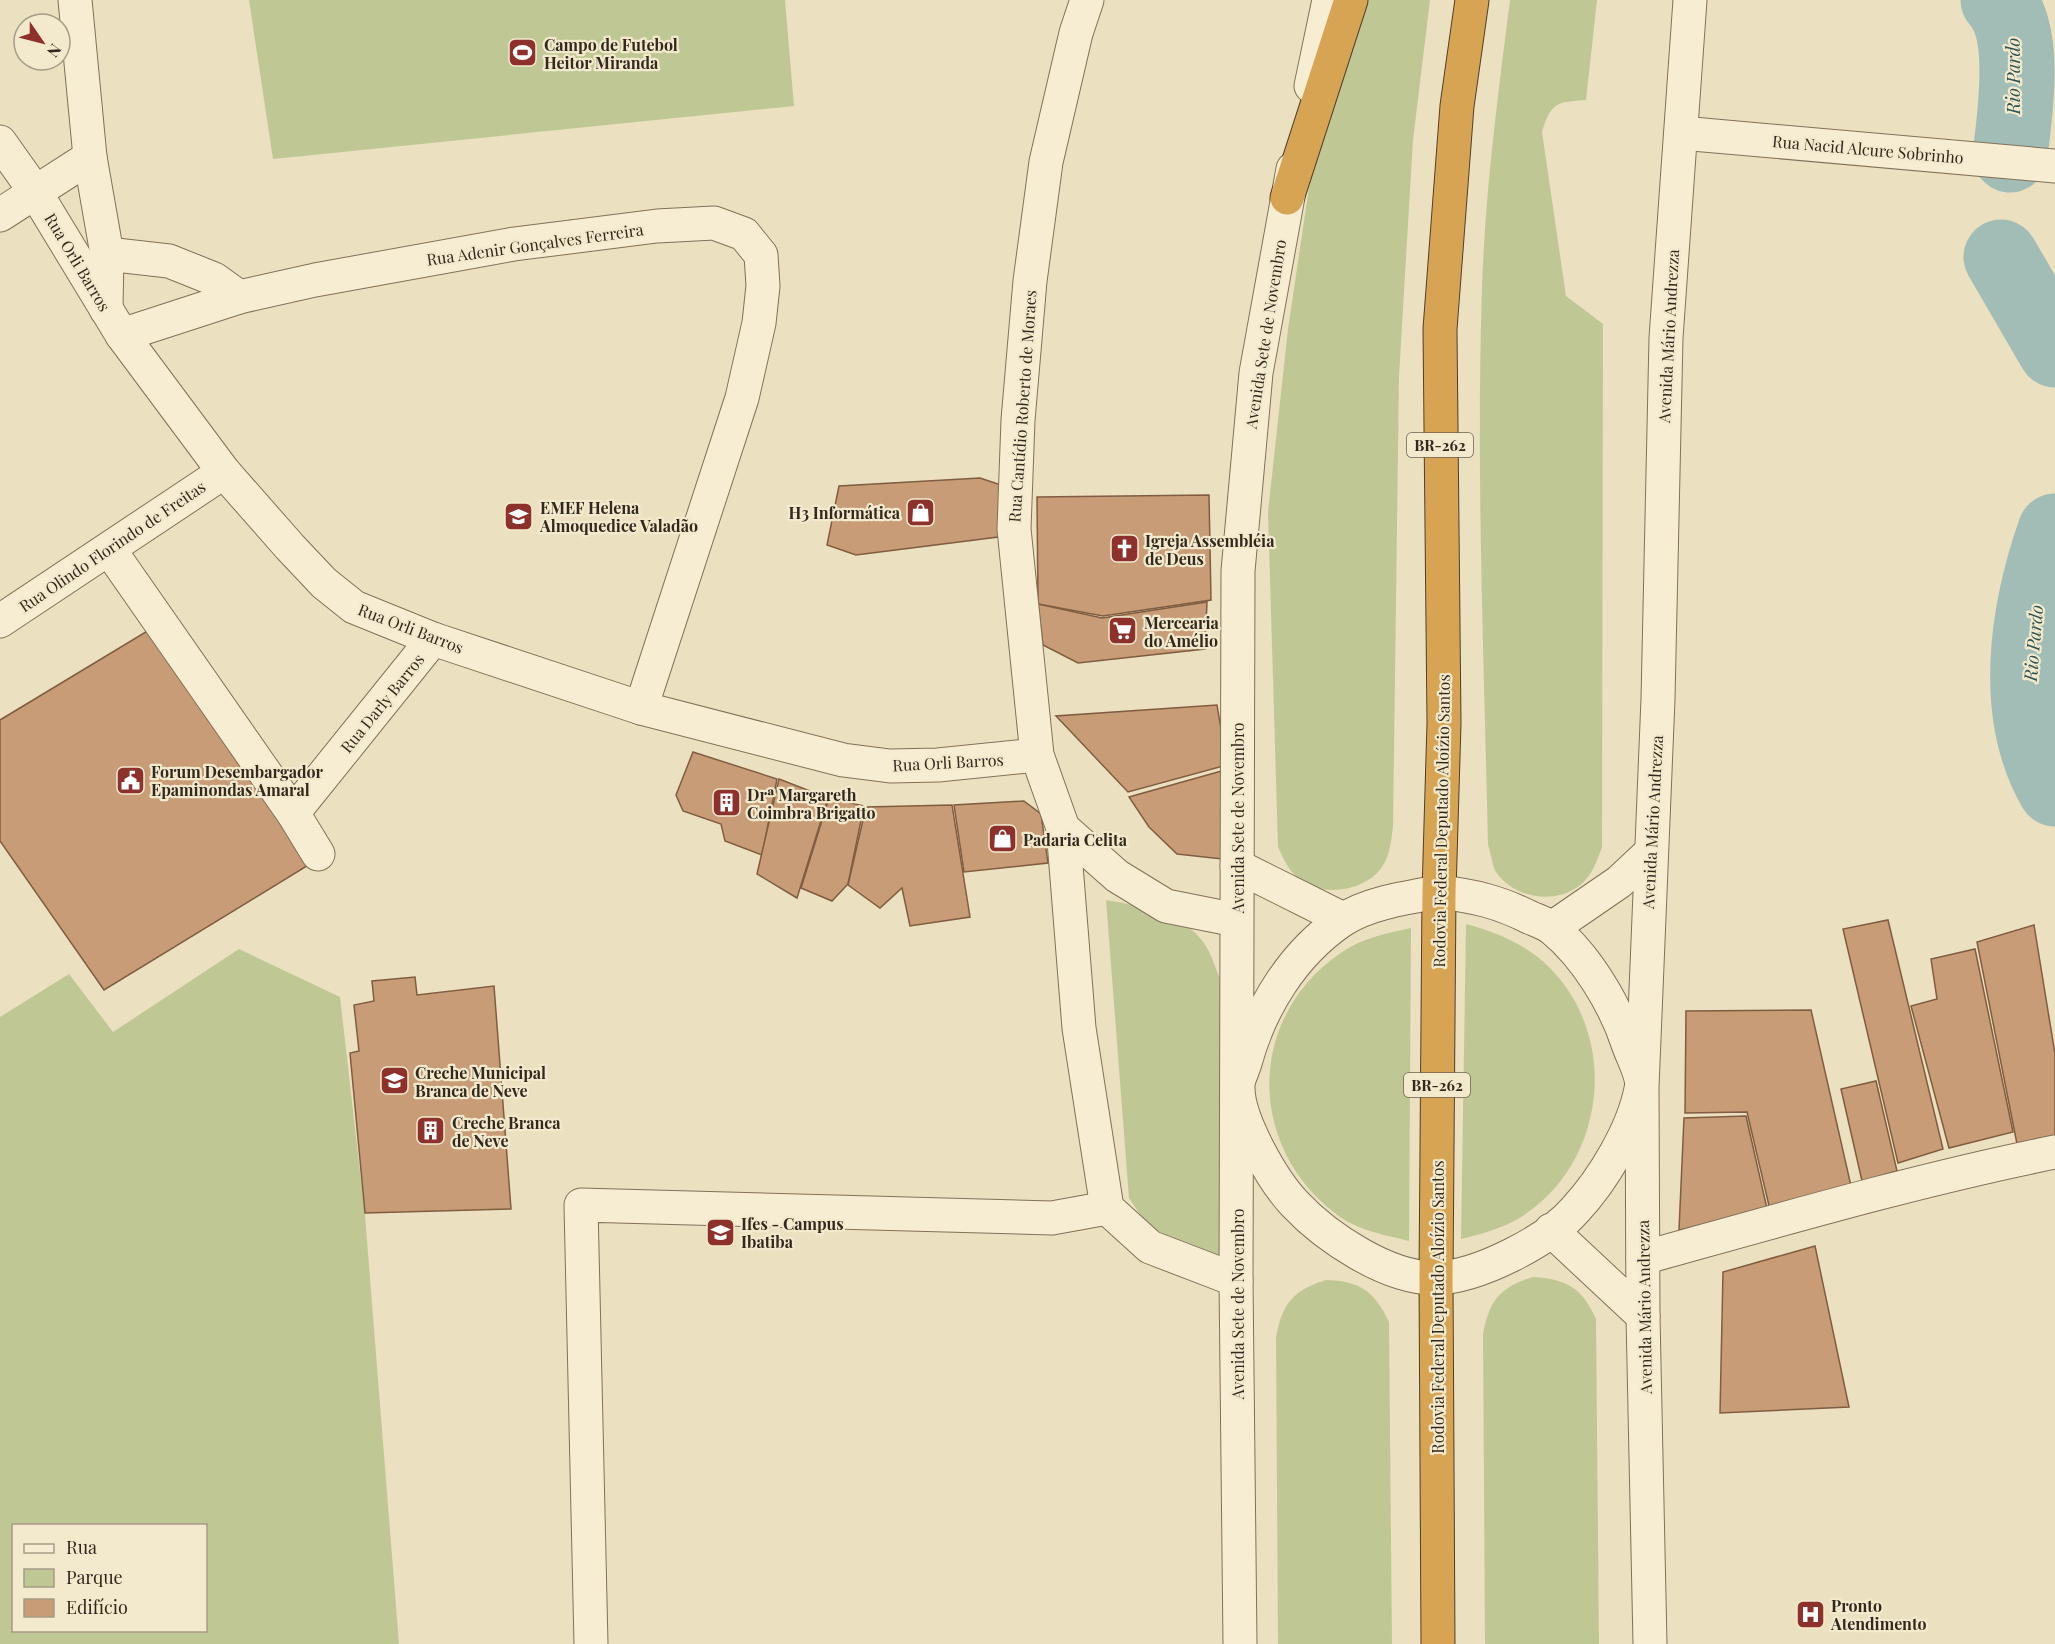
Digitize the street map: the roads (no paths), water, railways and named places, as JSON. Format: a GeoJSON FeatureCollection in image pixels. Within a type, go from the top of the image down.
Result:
{"type":"FeatureCollection","features":[{"type":"Feature","properties":{"kind":"highway"},"geometry":{"type":"LineString","coordinates":[[1287,198],[1351,0]]}},
{"type":"Feature","properties":{"kind":"highway","name":"Rodovia Federal Deputado Aloízio Santos"},"geometry":{"type":"LineString","coordinates":[[1438,1644],[1436,1278],[1439,892],[1444,723],[1440,329],[1456,118],[1472,0]]}},
{"type":"Feature","properties":{"kind":"street"},"geometry":{"type":"LineString","coordinates":[[75,0],[90,157],[107,254],[114,322]]}},
{"type":"Feature","properties":{"kind":"street","name":"Rua Cantídio Roberto de Moraes"},"geometry":{"type":"LineString","coordinates":[[1087,0],[1076,33],[1046,162],[1030,281],[1018,420],[1014,529],[1037,755],[1063,828],[1117,876],[1166,906],[1236,920]]}},
{"type":"Feature","properties":{"kind":"street","name":"Avenida Sete de Novembro"},"geometry":{"type":"LineString","coordinates":[[1240,1644],[1236,1280],[1238,571],[1244,481],[1256,373],[1287,198],[1329,0]]}},
{"type":"Feature","properties":{"kind":"street","name":"Avenida Mário Andrezza"},"geometry":{"type":"LineString","coordinates":[[1650,1644],[1643,1316],[1642,1087],[1658,699],[1666,338],[1690,0]]}},
{"type":"Feature","properties":{"kind":"street","name":"Rua Nacid Alcure Sobrinho"},"geometry":{"type":"LineString","coordinates":[[1681,133],[2055,166]]}},
{"type":"Feature","properties":{"kind":"street","name":"Rua Orli Barros"},"geometry":{"type":"LineString","coordinates":[[0,142],[34,190],[114,322],[224,472],[324,583],[354,607],[433,639],[641,708],[843,760],[890,766],[938,765],[1037,755]]}},
{"type":"Feature","properties":{"kind":"street"},"geometry":{"type":"LineString","coordinates":[[0,215],[34,190],[90,157]]}},
{"type":"Feature","properties":{"kind":"street","name":"Rua Adenir Gonçalves Ferreira"},"geometry":{"type":"LineString","coordinates":[[114,322],[338,276],[579,234],[714,223],[744,234],[761,255],[763,285],[759,323],[742,398],[641,708]]}},
{"type":"Feature","properties":{"kind":"street"},"geometry":{"type":"LineString","coordinates":[[107,254],[169,261],[214,279],[239,297]]}},
{"type":"Feature","properties":{"kind":"street","name":"Rua Olindo Florindo de Freitas"},"geometry":{"type":"LineString","coordinates":[[0,621],[224,472]]}},
{"type":"Feature","properties":{"kind":"street"},"geometry":{"type":"LineString","coordinates":[[109,549],[293,813],[318,854]]}},
{"type":"Feature","properties":{"kind":"street","name":"Rua Darly Barros"},"geometry":{"type":"LineString","coordinates":[[293,813],[433,639]]}},
{"type":"Feature","properties":{"kind":"street"},"geometry":{"type":"LineString","coordinates":[[1063,828],[1079,1028],[1107,1208],[1150,1247],[1236,1280]]}},
{"type":"Feature","properties":{"kind":"street"},"geometry":{"type":"LineString","coordinates":[[1552,928],[1619,882],[1650,853]]}},
{"type":"Feature","properties":{"kind":"street"},"geometry":{"type":"LineString","coordinates":[[1237,866],[1343,920]]}},
{"type":"Feature","properties":{"kind":"street"},"geometry":{"type":"LineString","coordinates":[[1236,920],[1283,891]]}},
{"type":"Feature","properties":{"kind":"street"},"geometry":{"type":"LineString","coordinates":[[1439,892],[1479,896],[1552,928],[1601,985],[1621,1023],[1642,1087],[1620,1146],[1601,1179],[1574,1213],[1551,1230],[1492,1264],[1436,1278],[1389,1267],[1367,1258],[1314,1223],[1272,1175],[1245,1117],[1238,1086],[1263,1012],[1287,974],[1310,948],[1343,920],[1395,899],[1439,892]]}},
{"type":"Feature","properties":{"kind":"street"},"geometry":{"type":"LineString","coordinates":[[1643,1258],[1849,1201],[1992,1165],[2055,1152]]}},
{"type":"Feature","properties":{"kind":"street"},"geometry":{"type":"LineString","coordinates":[[591,1644],[581,1205],[1052,1218],[1107,1208]]}},
{"type":"Feature","properties":{"kind":"street"},"geometry":{"type":"LineString","coordinates":[[1551,1230],[1643,1316]]}},
{"type":"Feature","properties":{"kind":"waterway","name":"Rio Pardo"},"geometry":{"type":"LineString","coordinates":[[1998,0],[2007,14],[2016,53],[2016,97],[2010,155]]}},
{"type":"Feature","properties":{"kind":"waterway","name":"Rio Pardo"},"geometry":{"type":"LineString","coordinates":[[2001,257],[2055,350]]}},
{"type":"Feature","properties":{"kind":"waterway","name":"Rio Pardo"},"geometry":{"type":"LineString","coordinates":[[2055,531],[2037,594],[2028,662],[2028,695],[2032,728],[2041,759],[2055,789]]}},
{"type":"Feature","properties":{"kind":"place","name":"Campo de Futebol Heitor Miranda"},"geometry":{"type":"Point","coordinates":[523,53]}},
{"type":"Feature","properties":{"kind":"place","name":"H3 Informática"},"geometry":{"type":"Point","coordinates":[921,512]}},
{"type":"Feature","properties":{"kind":"place","name":"EMEF Helena Almoquedice Valadão"},"geometry":{"type":"Point","coordinates":[519,516]}},
{"type":"Feature","properties":{"kind":"place","name":"Igreja Assembléia de Deus"},"geometry":{"type":"Point","coordinates":[1124,549]}},
{"type":"Feature","properties":{"kind":"place","name":"Mercearia do Amélio"},"geometry":{"type":"Point","coordinates":[1123,631]}},
{"type":"Feature","properties":{"kind":"place","name":"Forum Desembargador Epaminondas Amaral"},"geometry":{"type":"Point","coordinates":[130,780]}},
{"type":"Feature","properties":{"kind":"place","name":"Drª Margareth Coimbra Brigatto"},"geometry":{"type":"Point","coordinates":[726,803]}},
{"type":"Feature","properties":{"kind":"place","name":"Padaria Celita"},"geometry":{"type":"Point","coordinates":[1002,839]}},
{"type":"Feature","properties":{"kind":"place","name":"Creche Municipal Branca de Neve"},"geometry":{"type":"Point","coordinates":[394,1081]}},
{"type":"Feature","properties":{"kind":"place","name":"Creche Branca de Neve"},"geometry":{"type":"Point","coordinates":[431,1131]}},
{"type":"Feature","properties":{"kind":"place","name":"Ifes - Campus Ibatiba"},"geometry":{"type":"Point","coordinates":[720,1232]}},
{"type":"Feature","properties":{"kind":"place","name":"Pronto Atendimento"},"geometry":{"type":"Point","coordinates":[1810,1614]}}]}
